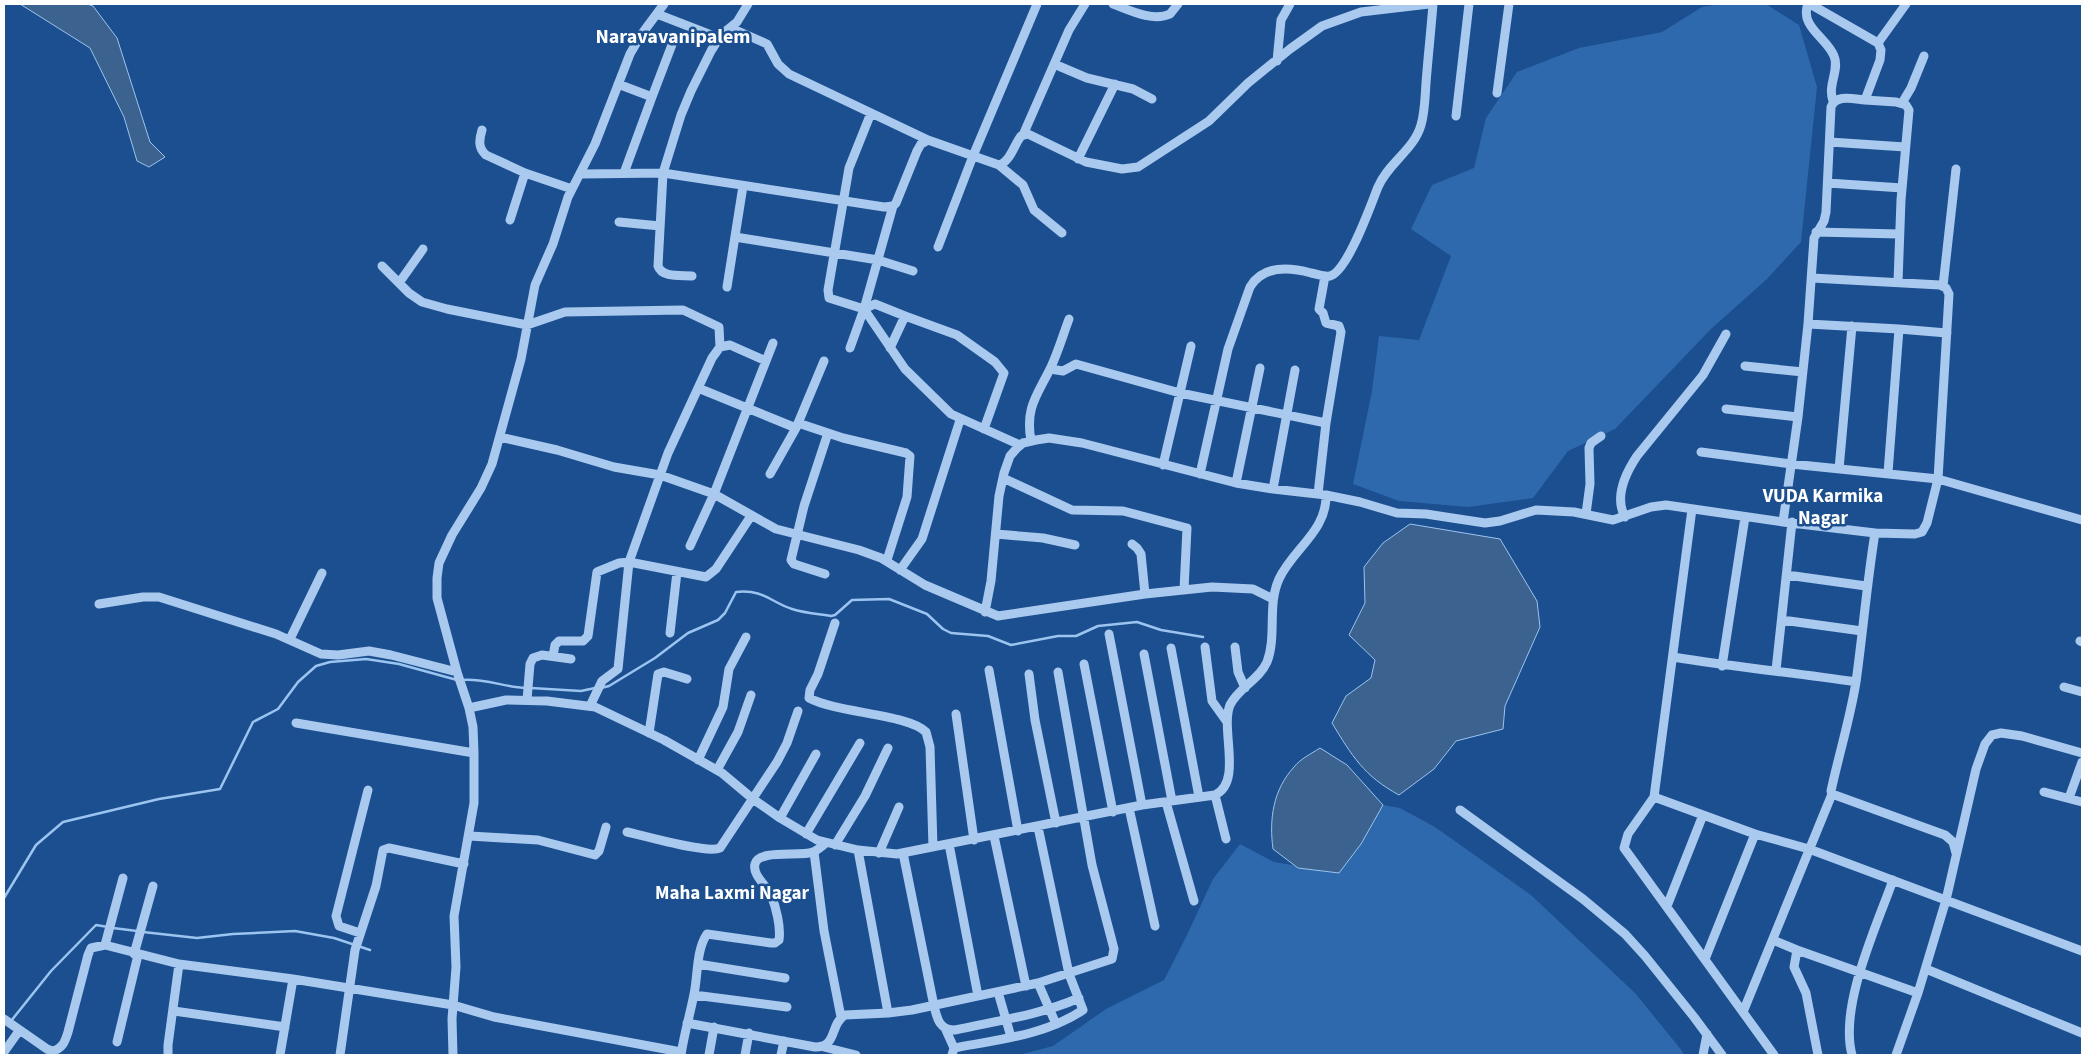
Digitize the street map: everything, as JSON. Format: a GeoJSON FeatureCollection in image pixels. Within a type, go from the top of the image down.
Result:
{"type":"FeatureCollection","features":[{"type":"Feature","properties":{"kind":"street"},"geometry":{"type":"LineString","coordinates":[[452,1055],[456,967],[454,916],[469,836],[475,785],[474,753],[473,727],[469,708],[440,613],[436,578],[444,549],[481,488],[492,464],[521,359],[535,285],[553,244],[572,189],[582,174],[636,44],[664,4]]}},
{"type":"Feature","properties":{"kind":"street"},"geometry":{"type":"LineString","coordinates":[[692,276],[664,274],[658,269],[663,173],[690,90],[719,38],[737,22],[748,4]]}},
{"type":"Feature","properties":{"kind":"street"},"geometry":{"type":"LineString","coordinates":[[938,247],[973,156],[1037,4]]}},
{"type":"Feature","properties":{"kind":"street"},"geometry":{"type":"LineString","coordinates":[[999,165],[1007,160],[1017,141],[1023,135],[1069,30],[1085,4]]}},
{"type":"Feature","properties":{"kind":"street"},"geometry":{"type":"LineString","coordinates":[[1113,4],[1133,11],[1158,16],[1170,14],[1178,4]]}},
{"type":"Feature","properties":{"kind":"street"},"geometry":{"type":"LineString","coordinates":[[1276,61],[1281,20],[1290,4]]}},
{"type":"Feature","properties":{"kind":"street"},"geometry":{"type":"LineString","coordinates":[[1023,135],[1031,135],[1078,159],[1096,165],[1122,169],[1144,164],[1209,121],[1230,99],[1308,35],[1344,17],[1371,10],[1429,4]]}},
{"type":"Feature","properties":{"kind":"street"},"geometry":{"type":"LineString","coordinates":[[1200,474],[1228,349],[1250,287],[1256,278],[1271,270],[1298,269],[1325,276],[1330,276],[1336,272],[1349,253],[1370,210],[1380,181],[1418,133],[1425,106],[1433,4]]}},
{"type":"Feature","properties":{"kind":"street"},"geometry":{"type":"LineString","coordinates":[[1456,116],[1469,4]]}},
{"type":"Feature","properties":{"kind":"street"},"geometry":{"type":"LineString","coordinates":[[1497,92],[1509,4]]}},
{"type":"Feature","properties":{"kind":"street"},"geometry":{"type":"LineString","coordinates":[[1776,670],[1787,576],[1791,464],[1808,324],[1813,243],[1816,232],[1826,217],[1830,111],[1833,101],[1830,90],[1835,68],[1834,56],[1806,19],[1805,11],[1809,4],[1878,43],[1881,50],[1880,60],[1865,100]]}},
{"type":"Feature","properties":{"kind":"street"},"geometry":{"type":"LineString","coordinates":[[1878,43],[1906,4]]}},
{"type":"Feature","properties":{"kind":"street"},"geometry":{"type":"LineString","coordinates":[[657,14],[719,38]]}},
{"type":"Feature","properties":{"kind":"street"},"geometry":{"type":"LineString","coordinates":[[730,28],[767,44],[778,64],[789,74],[928,140],[999,165],[1023,185],[1034,210],[1062,233]]}},
{"type":"Feature","properties":{"kind":"street"},"geometry":{"type":"LineString","coordinates":[[624,173],[674,42]]}},
{"type":"Feature","properties":{"kind":"street"},"geometry":{"type":"LineString","coordinates":[[1902,103],[1911,88],[1924,56]]}},
{"type":"Feature","properties":{"kind":"street"},"geometry":{"type":"LineString","coordinates":[[1054,64],[1087,78],[1133,89],[1152,99]]}},
{"type":"Feature","properties":{"kind":"street"},"geometry":{"type":"LineString","coordinates":[[618,84],[652,97]]}},
{"type":"Feature","properties":{"kind":"street"},"geometry":{"type":"LineString","coordinates":[[1078,159],[1115,84]]}},
{"type":"Feature","properties":{"kind":"street"},"geometry":{"type":"LineString","coordinates":[[1833,101],[1840,98],[1902,103],[1908,107],[1910,114],[1905,147],[1898,234],[1898,282]]}},
{"type":"Feature","properties":{"kind":"street"},"geometry":{"type":"LineString","coordinates":[[871,113],[849,168],[828,290],[829,298],[864,309],[904,369],[947,411],[960,420],[1020,445]]}},
{"type":"Feature","properties":{"kind":"street"},"geometry":{"type":"LineString","coordinates":[[482,130],[479,139],[481,151],[497,161],[572,189]]}},
{"type":"Feature","properties":{"kind":"street"},"geometry":{"type":"LineString","coordinates":[[850,348],[864,309],[893,206],[900,197],[917,151],[921,144],[928,140]]}},
{"type":"Feature","properties":{"kind":"street"},"geometry":{"type":"LineString","coordinates":[[1830,142],[1905,147]]}},
{"type":"Feature","properties":{"kind":"street"},"geometry":{"type":"LineString","coordinates":[[1943,286],[1956,169]]}},
{"type":"Feature","properties":{"kind":"street"},"geometry":{"type":"LineString","coordinates":[[510,220],[526,173]]}},
{"type":"Feature","properties":{"kind":"street"},"geometry":{"type":"LineString","coordinates":[[582,174],[663,173],[871,207],[893,206]]}},
{"type":"Feature","properties":{"kind":"street"},"geometry":{"type":"LineString","coordinates":[[1828,183],[1902,188]]}},
{"type":"Feature","properties":{"kind":"street"},"geometry":{"type":"LineString","coordinates":[[727,287],[743,186]]}},
{"type":"Feature","properties":{"kind":"street"},"geometry":{"type":"LineString","coordinates":[[619,222],[660,226]]}},
{"type":"Feature","properties":{"kind":"street"},"geometry":{"type":"LineString","coordinates":[[1816,232],[1898,234]]}},
{"type":"Feature","properties":{"kind":"street"},"geometry":{"type":"LineString","coordinates":[[735,237],[878,260],[913,271]]}},
{"type":"Feature","properties":{"kind":"street"},"geometry":{"type":"LineString","coordinates":[[399,283],[423,249]]}},
{"type":"Feature","properties":{"kind":"street"},"geometry":{"type":"LineString","coordinates":[[382,266],[415,298],[429,304],[527,326],[565,312],[683,310],[719,327],[720,347],[712,358],[660,475],[629,562],[620,665],[617,671],[606,678],[590,706]]}},
{"type":"Feature","properties":{"kind":"street"},"geometry":{"type":"LineString","coordinates":[[469,708],[506,700],[528,692],[590,706],[612,714],[717,770],[753,799],[806,834],[831,844],[879,853],[903,853],[1142,805],[1219,793],[1225,784],[1229,772],[1228,722],[1230,705],[1257,677],[1267,662],[1271,642],[1273,599],[1276,588],[1284,571],[1320,524],[1326,505],[1322,495],[1326,423],[1341,332],[1339,326],[1326,324],[1323,313],[1319,309],[1325,276]]}},
{"type":"Feature","properties":{"kind":"street"},"geometry":{"type":"LineString","coordinates":[[985,612],[1000,496],[1010,456],[1020,445],[1030,441],[1049,438],[1067,440],[1236,482],[1360,502],[1397,513],[1426,514],[1485,523],[1500,521],[1536,510],[1565,511],[1614,520],[1659,506],[1692,508],[1745,517],[1875,533],[1915,534],[1922,532],[1927,523],[1938,480],[1950,299],[1948,290],[1943,286],[1916,282],[1812,278]]}},
{"type":"Feature","properties":{"kind":"street"},"geometry":{"type":"LineString","coordinates":[[864,309],[875,304],[957,336],[995,362],[1004,373],[984,429]]}},
{"type":"Feature","properties":{"kind":"street"},"geometry":{"type":"LineString","coordinates":[[890,348],[905,316]]}},
{"type":"Feature","properties":{"kind":"street"},"geometry":{"type":"LineString","coordinates":[[1030,441],[1029,425],[1033,401],[1050,369],[1069,319]]}},
{"type":"Feature","properties":{"kind":"street"},"geometry":{"type":"LineString","coordinates":[[1808,324],[1947,333]]}},
{"type":"Feature","properties":{"kind":"street"},"geometry":{"type":"LineString","coordinates":[[1839,469],[1852,326]]}},
{"type":"Feature","properties":{"kind":"street"},"geometry":{"type":"LineString","coordinates":[[1888,474],[1899,329]]}},
{"type":"Feature","properties":{"kind":"street"},"geometry":{"type":"LineString","coordinates":[[1625,517],[1620,509],[1620,500],[1628,470],[1637,456],[1703,375],[1726,334]]}},
{"type":"Feature","properties":{"kind":"street"},"geometry":{"type":"LineString","coordinates":[[690,546],[714,494],[773,343]]}},
{"type":"Feature","properties":{"kind":"street"},"geometry":{"type":"LineString","coordinates":[[720,347],[730,345],[766,361]]}},
{"type":"Feature","properties":{"kind":"street"},"geometry":{"type":"LineString","coordinates":[[1163,465],[1191,346]]}},
{"type":"Feature","properties":{"kind":"street"},"geometry":{"type":"LineString","coordinates":[[770,474],[797,425],[824,361]]}},
{"type":"Feature","properties":{"kind":"street"},"geometry":{"type":"LineString","coordinates":[[1050,369],[1064,371],[1076,364],[1180,393],[1326,423]]}},
{"type":"Feature","properties":{"kind":"street"},"geometry":{"type":"LineString","coordinates":[[1745,366],[1803,372]]}},
{"type":"Feature","properties":{"kind":"street"},"geometry":{"type":"LineString","coordinates":[[1236,482],[1260,368]]}},
{"type":"Feature","properties":{"kind":"street"},"geometry":{"type":"LineString","coordinates":[[1273,489],[1295,370]]}},
{"type":"Feature","properties":{"kind":"street"},"geometry":{"type":"LineString","coordinates":[[698,388],[747,409],[797,425],[906,453],[910,456],[907,497],[887,560]]}},
{"type":"Feature","properties":{"kind":"street"},"geometry":{"type":"LineString","coordinates":[[1726,409],[1798,416]]}},
{"type":"Feature","properties":{"kind":"street"},"geometry":{"type":"LineString","coordinates":[[900,570],[924,535],[960,420]]}},
{"type":"Feature","properties":{"kind":"street"},"geometry":{"type":"LineString","coordinates":[[825,574],[792,562],[791,557],[828,433]]}},
{"type":"Feature","properties":{"kind":"street"},"geometry":{"type":"LineString","coordinates":[[1586,514],[1589,498],[1589,448],[1591,443],[1601,436]]}},
{"type":"Feature","properties":{"kind":"street"},"geometry":{"type":"LineString","coordinates":[[500,437],[557,450],[614,467],[660,475],[714,494],[776,529],[849,547],[887,560],[925,585],[998,616],[1184,590],[1242,588],[1260,591],[1273,599]]}},
{"type":"Feature","properties":{"kind":"street"},"geometry":{"type":"LineString","coordinates":[[1701,452],[1938,480],[2082,520]]}},
{"type":"Feature","properties":{"kind":"street"},"geometry":{"type":"LineString","coordinates":[[1003,478],[1075,511],[1124,511],[1188,528],[1184,590]]}},
{"type":"Feature","properties":{"kind":"street"},"geometry":{"type":"LineString","coordinates":[[1692,508],[1654,797],[1628,834],[1624,848],[1774,1055]]}},
{"type":"Feature","properties":{"kind":"street"},"geometry":{"type":"LineString","coordinates":[[553,656],[555,645],[559,641],[583,641],[588,636],[597,572],[619,563],[629,562],[702,577],[713,572],[751,516]]}},
{"type":"Feature","properties":{"kind":"street"},"geometry":{"type":"LineString","coordinates":[[1722,666],[1745,517]]}},
{"type":"Feature","properties":{"kind":"street"},"geometry":{"type":"LineString","coordinates":[[1742,1012],[1832,794],[1831,791],[1848,726],[1856,682],[1866,586],[1875,533]]}},
{"type":"Feature","properties":{"kind":"street"},"geometry":{"type":"LineString","coordinates":[[996,534],[1044,538],[1075,545]]}},
{"type":"Feature","properties":{"kind":"street"},"geometry":{"type":"LineString","coordinates":[[1132,544],[1141,554],[1145,594]]}},
{"type":"Feature","properties":{"kind":"street"},"geometry":{"type":"LineString","coordinates":[[670,633],[677,572]]}},
{"type":"Feature","properties":{"kind":"street"},"geometry":{"type":"LineString","coordinates":[[290,639],[322,573]]}},
{"type":"Feature","properties":{"kind":"street"},"geometry":{"type":"LineString","coordinates":[[1787,576],[1866,586]]}},
{"type":"Feature","properties":{"kind":"street"},"geometry":{"type":"LineString","coordinates":[[99,604],[135,598],[159,597],[290,639],[305,648],[321,654],[338,655],[369,651],[391,655],[459,677]]}},
{"type":"Feature","properties":{"kind":"street"},"geometry":{"type":"LineString","coordinates":[[1782,620],[1862,631]]}},
{"type":"Feature","properties":{"kind":"street"},"geometry":{"type":"LineString","coordinates":[[835,623],[818,674],[810,690],[809,698],[864,714],[915,724],[926,732],[930,747],[933,847]]}},
{"type":"Feature","properties":{"kind":"street"},"geometry":{"type":"LineString","coordinates":[[1108,634],[1142,805]]}},
{"type":"Feature","properties":{"kind":"street"},"geometry":{"type":"LineString","coordinates":[[698,760],[723,707],[729,669],[746,637]]}},
{"type":"Feature","properties":{"kind":"street"},"geometry":{"type":"LineString","coordinates":[[1205,647],[1212,701],[1228,722]]}},
{"type":"Feature","properties":{"kind":"street"},"geometry":{"type":"LineString","coordinates":[[1235,647],[1238,672],[1245,688]]}},
{"type":"Feature","properties":{"kind":"street"},"geometry":{"type":"LineString","coordinates":[[1171,648],[1199,797]]}},
{"type":"Feature","properties":{"kind":"street"},"geometry":{"type":"LineString","coordinates":[[1144,654],[1169,801],[1194,901]]}},
{"type":"Feature","properties":{"kind":"street"},"geometry":{"type":"LineString","coordinates":[[528,692],[530,664],[533,658],[542,655],[571,659]]}},
{"type":"Feature","properties":{"kind":"street"},"geometry":{"type":"LineString","coordinates":[[1673,657],[1722,666],[1776,670],[1856,682]]}},
{"type":"Feature","properties":{"kind":"street"},"geometry":{"type":"LineString","coordinates":[[1084,664],[1113,812]]}},
{"type":"Feature","properties":{"kind":"street"},"geometry":{"type":"LineString","coordinates":[[989,670],[1018,831]]}},
{"type":"Feature","properties":{"kind":"street"},"geometry":{"type":"LineString","coordinates":[[649,733],[658,674],[664,672],[687,679]]}},
{"type":"Feature","properties":{"kind":"street"},"geometry":{"type":"LineString","coordinates":[[821,1050],[829,1043],[835,1026],[841,1018],[853,1013],[888,1013],[934,1006],[1038,983],[1110,961],[1114,954],[1092,866],[1058,672]]}},
{"type":"Feature","properties":{"kind":"street"},"geometry":{"type":"LineString","coordinates":[[1029,674],[1035,720],[1056,823]]}},
{"type":"Feature","properties":{"kind":"street"},"geometry":{"type":"LineString","coordinates":[[2064,687],[2082,692]]}},
{"type":"Feature","properties":{"kind":"street"},"geometry":{"type":"LineString","coordinates":[[717,770],[738,732],[751,694]]}},
{"type":"Feature","properties":{"kind":"street"},"geometry":{"type":"LineString","coordinates":[[627,832],[717,850],[723,845],[783,752],[798,711]]}},
{"type":"Feature","properties":{"kind":"street"},"geometry":{"type":"LineString","coordinates":[[956,714],[974,840]]}},
{"type":"Feature","properties":{"kind":"street"},"geometry":{"type":"LineString","coordinates":[[296,723],[474,753]]}},
{"type":"Feature","properties":{"kind":"street"},"geometry":{"type":"LineString","coordinates":[[1896,1055],[1926,969],[1946,900],[1976,769],[1985,744],[1992,736],[2001,732],[2082,753]]}},
{"type":"Feature","properties":{"kind":"street"},"geometry":{"type":"LineString","coordinates":[[806,834],[860,743]]}},
{"type":"Feature","properties":{"kind":"street"},"geometry":{"type":"LineString","coordinates":[[4,1019],[47,1048],[59,1053],[68,1032],[88,954],[91,948],[105,945],[179,964],[293,979],[453,1005],[494,1017],[681,1054],[703,941],[709,933],[776,943],[779,934],[773,902],[756,871],[755,864],[760,858],[770,855],[814,852],[831,844],[862,801],[888,748]]}},
{"type":"Feature","properties":{"kind":"street"},"geometry":{"type":"LineString","coordinates":[[780,818],[816,754]]}},
{"type":"Feature","properties":{"kind":"street"},"geometry":{"type":"LineString","coordinates":[[2069,798],[2082,762]]}},
{"type":"Feature","properties":{"kind":"street"},"geometry":{"type":"LineString","coordinates":[[359,936],[339,926],[336,916],[368,790]]}},
{"type":"Feature","properties":{"kind":"street"},"geometry":{"type":"LineString","coordinates":[[2044,792],[2082,802]]}},
{"type":"Feature","properties":{"kind":"street"},"geometry":{"type":"LineString","coordinates":[[1832,794],[1946,835],[1953,842],[1956,856]]}},
{"type":"Feature","properties":{"kind":"street"},"geometry":{"type":"LineString","coordinates":[[1215,795],[1226,839]]}},
{"type":"Feature","properties":{"kind":"street"},"geometry":{"type":"LineString","coordinates":[[1654,797],[1755,834],[1809,849],[2082,951]]}},
{"type":"Feature","properties":{"kind":"street"},"geometry":{"type":"LineString","coordinates":[[879,853],[899,807]]}},
{"type":"Feature","properties":{"kind":"street"},"geometry":{"type":"LineString","coordinates":[[1129,808],[1155,926]]}},
{"type":"Feature","properties":{"kind":"street"},"geometry":{"type":"LineString","coordinates":[[1460,810],[1569,888],[1625,934],[1645,956],[1722,1055]]}},
{"type":"Feature","properties":{"kind":"street"},"geometry":{"type":"LineString","coordinates":[[1667,906],[1703,815]]}},
{"type":"Feature","properties":{"kind":"street"},"geometry":{"type":"LineString","coordinates":[[469,836],[538,840],[595,855],[600,851],[606,827]]}},
{"type":"Feature","properties":{"kind":"street"},"geometry":{"type":"LineString","coordinates":[[903,853],[934,1006],[938,1020],[945,1028],[953,1051],[1056,1024],[1083,1010],[1084,1007],[1069,974],[1038,827]]}},
{"type":"Feature","properties":{"kind":"street"},"geometry":{"type":"LineString","coordinates":[[1705,959],[1755,834]]}},
{"type":"Feature","properties":{"kind":"street"},"geometry":{"type":"LineString","coordinates":[[994,836],[1026,986]]}},
{"type":"Feature","properties":{"kind":"street"},"geometry":{"type":"LineString","coordinates":[[950,844],[978,996]]}},
{"type":"Feature","properties":{"kind":"street"},"geometry":{"type":"LineString","coordinates":[[340,1055],[355,950],[376,886],[384,849],[389,848],[464,864]]}},
{"type":"Feature","properties":{"kind":"street"},"geometry":{"type":"LineString","coordinates":[[858,850],[888,1013]]}},
{"type":"Feature","properties":{"kind":"street"},"geometry":{"type":"LineString","coordinates":[[814,852],[824,930],[841,1018]]}},
{"type":"Feature","properties":{"kind":"street"},"geometry":{"type":"LineString","coordinates":[[105,945],[123,878]]}},
{"type":"Feature","properties":{"kind":"street"},"geometry":{"type":"LineString","coordinates":[[1852,1055],[1849,1031],[1860,972],[1893,880]]}},
{"type":"Feature","properties":{"kind":"street"},"geometry":{"type":"LineString","coordinates":[[117,1042],[138,938],[153,886]]}},
{"type":"Feature","properties":{"kind":"street"},"geometry":{"type":"LineString","coordinates":[[1772,940],[1918,993]]}},
{"type":"Feature","properties":{"kind":"street"},"geometry":{"type":"LineString","coordinates":[[1797,950],[1794,967],[1806,993],[1818,1055]]}},
{"type":"Feature","properties":{"kind":"street"},"geometry":{"type":"LineString","coordinates":[[168,1055],[179,964]]}},
{"type":"Feature","properties":{"kind":"street"},"geometry":{"type":"LineString","coordinates":[[698,964],[785,978]]}},
{"type":"Feature","properties":{"kind":"street"},"geometry":{"type":"LineString","coordinates":[[1926,969],[2082,1033]]}},
{"type":"Feature","properties":{"kind":"street"},"geometry":{"type":"LineString","coordinates":[[280,1055],[293,979]]}},
{"type":"Feature","properties":{"kind":"street"},"geometry":{"type":"LineString","coordinates":[[1038,983],[1056,1024]]}},
{"type":"Feature","properties":{"kind":"street"},"geometry":{"type":"LineString","coordinates":[[998,992],[1010,1037]]}},
{"type":"Feature","properties":{"kind":"street"},"geometry":{"type":"LineString","coordinates":[[694,995],[787,1007]]}},
{"type":"Feature","properties":{"kind":"street"},"geometry":{"type":"LineString","coordinates":[[945,1028],[955,1030],[1005,1020],[1049,1009],[1079,998]]}},
{"type":"Feature","properties":{"kind":"street"},"geometry":{"type":"LineString","coordinates":[[174,1011],[285,1027]]}},
{"type":"Feature","properties":{"kind":"street"},"geometry":{"type":"LineString","coordinates":[[687,1023],[749,1033],[821,1050],[856,1055]]}},
{"type":"Feature","properties":{"kind":"street"},"geometry":{"type":"LineString","coordinates":[[709,1055],[714,1027]]}},
{"type":"Feature","properties":{"kind":"street"},"geometry":{"type":"LineString","coordinates":[[13,1055],[4,1051],[15,1028]]}},
{"type":"Feature","properties":{"kind":"street"},"geometry":{"type":"LineString","coordinates":[[745,1055],[749,1033]]}},
{"type":"Feature","properties":{"kind":"street"},"geometry":{"type":"LineString","coordinates":[[1703,1055],[1707,1034]]}},
{"type":"Feature","properties":{"kind":"street"},"geometry":{"type":"LineString","coordinates":[[781,1055],[784,1041]]}},
{"type":"Feature","properties":{"kind":"shaded area"},"geometry":{"type":"Polygon","coordinates":[[[20,4],[87,4],[93,6],[117,38],[150,142],[165,157],[149,167],[137,161],[124,117],[90,48],[20,4]]]}},
{"type":"Feature","properties":{"kind":"shaded area"},"geometry":{"type":"Polygon","coordinates":[[[1721,4],[1766,4],[1799,25],[1817,87],[1801,242],[1767,279],[1711,329],[1615,429],[1568,451],[1533,498],[1468,507],[1399,501],[1353,484],[1372,391],[1379,336],[1419,340],[1451,256],[1411,229],[1432,185],[1474,168],[1486,118],[1517,72],[1579,48],[1662,32],[1702,7],[1721,4]]]}},
{"type":"Feature","properties":{"kind":"shaded area"},"geometry":{"type":"Polygon","coordinates":[[[1410,524],[1500,539],[1537,601],[1540,627],[1505,706],[1503,729],[1456,741],[1434,769],[1399,795],[1368,773],[1346,746],[1332,723],[1346,696],[1371,678],[1375,660],[1349,635],[1365,603],[1364,567],[1383,543],[1410,524]]]}},
{"type":"Feature","properties":{"kind":"shaded area"},"geometry":{"type":"Polygon","coordinates":[[[1320,748],[1347,765],[1383,805],[1361,844],[1339,873],[1298,868],[1273,849],[1272,816],[1281,785],[1296,764],[1320,748]]]}},
{"type":"Feature","properties":{"kind":"shaded area"},"geometry":{"type":"Polygon","coordinates":[[[1383,805],[1400,808],[1435,827],[1531,895],[1635,993],[1683,1052],[1683,1055],[1019,1055],[1053,1046],[1106,1009],[1164,980],[1213,879],[1240,844],[1274,862],[1339,873],[1361,844],[1383,805]]]}},
{"type":"Feature","properties":{"kind":"waterway"},"geometry":{"type":"LineString","coordinates":[[601,688],[609,686],[655,658],[688,633],[718,620],[725,613],[736,592],[753,592],[792,609],[831,616],[835,615],[852,600],[889,599],[927,614],[943,629],[951,633],[988,636],[1011,645],[1058,636],[1076,636],[1098,626],[1137,622],[1161,630],[1203,637]]}},
{"type":"Feature","properties":{"kind":"waterway"},"geometry":{"type":"LineString","coordinates":[[4,898],[36,845],[63,822],[159,799],[220,789],[253,722],[278,709],[298,682],[316,666],[330,662],[366,659],[399,664],[457,680]]}},
{"type":"Feature","properties":{"kind":"waterway"},"geometry":{"type":"LineString","coordinates":[[462,680],[478,680],[526,688]]}},
{"type":"Feature","properties":{"kind":"waterway"},"geometry":{"type":"LineString","coordinates":[[531,688],[581,691],[595,688]]}},
{"type":"Feature","properties":{"kind":"waterway"},"geometry":{"type":"LineString","coordinates":[[11,1021],[51,971],[96,925],[108,927]]}},
{"type":"Feature","properties":{"kind":"waterway"},"geometry":{"type":"LineString","coordinates":[[113,928],[137,931]]}},
{"type":"Feature","properties":{"kind":"waterway"},"geometry":{"type":"LineString","coordinates":[[143,932],[197,938],[295,931],[334,938],[370,950]]}},
{"type":"Feature","properties":{"kind":"district","name":"Naravavanipalem"},"geometry":{"type":"Point","coordinates":[673,36]}},
{"type":"Feature","properties":{"kind":"district","name":"VUDA Karmika Nagar"},"geometry":{"type":"Point","coordinates":[1823,506]}},
{"type":"Feature","properties":{"kind":"district","name":"Maha Laxmi Nagar"},"geometry":{"type":"Point","coordinates":[732,892]}}]}
